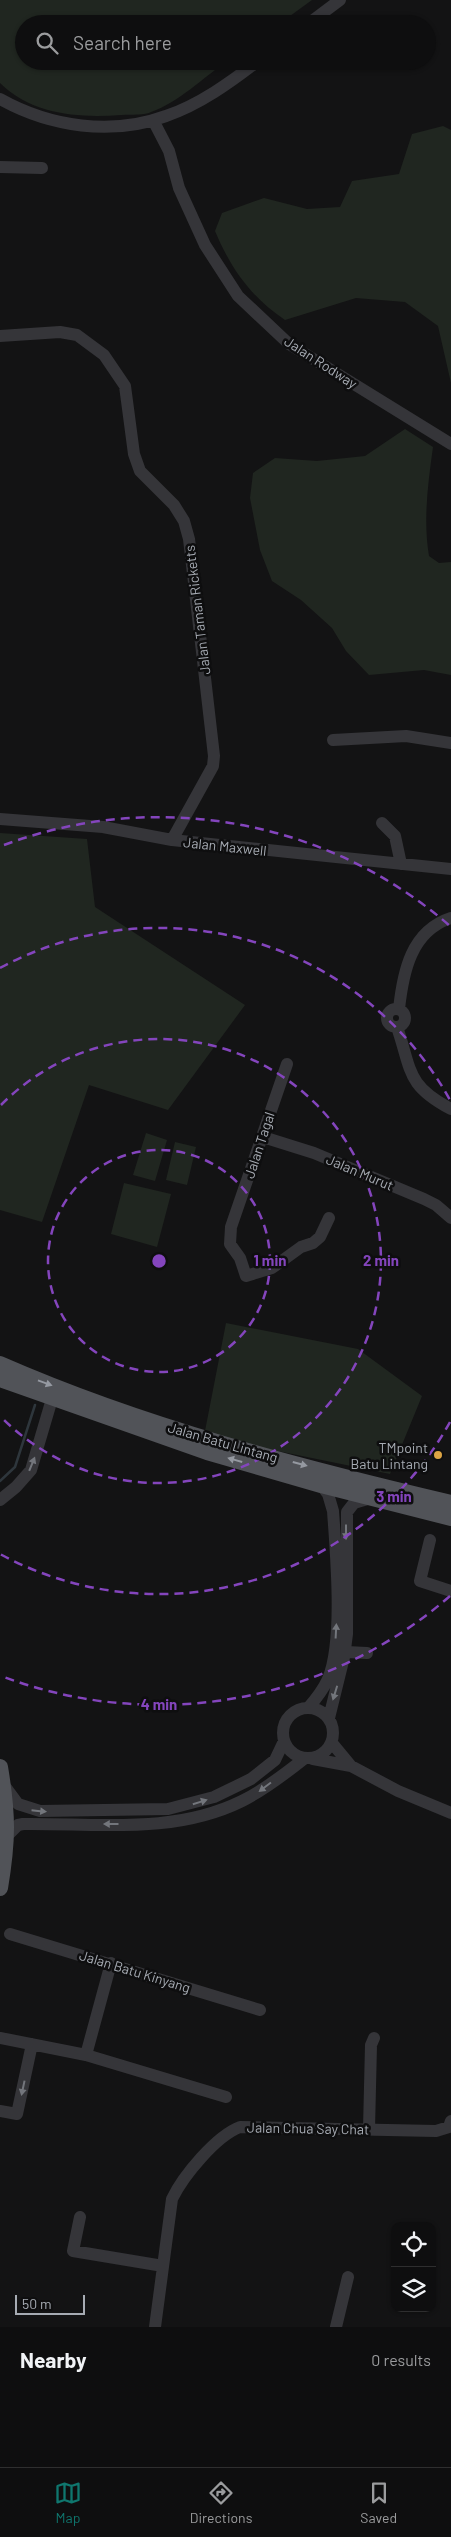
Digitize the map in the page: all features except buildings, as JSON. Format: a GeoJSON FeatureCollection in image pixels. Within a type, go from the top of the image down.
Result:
{"type":"FeatureCollection","features":[{"type":"Feature","properties":{"kind":"main road","name":"Jalan Batu Lintang"},"geometry":{"type":"LineString","coordinates":[[0,1364],[86,1398],[196,1435],[451,1503]]}},
{"type":"Feature","properties":{"kind":"main road","name":"Jalan Batu Lintang"},"geometry":{"type":"LineString","coordinates":[[0,1379],[171,1441],[321,1485],[451,1518]]}},
{"type":"Feature","properties":{"kind":"main road"},"geometry":{"type":"LineString","coordinates":[[0,1888],[7,1836],[7,1809],[1,1775]]}},
{"type":"Feature","properties":{"kind":"street"},"geometry":{"type":"LineString","coordinates":[[320,15],[340,0]]}},
{"type":"Feature","properties":{"kind":"street"},"geometry":{"type":"LineString","coordinates":[[0,99],[42,118],[92,128],[153,120],[167,116],[236,78],[246,70]]}},
{"type":"Feature","properties":{"kind":"street","name":"Jalan Rodway"},"geometry":{"type":"LineString","coordinates":[[153,120],[168,152],[180,188],[205,245],[238,296],[289,344],[451,444]]}},
{"type":"Feature","properties":{"kind":"street"},"geometry":{"type":"LineString","coordinates":[[0,167],[42,168]]}},
{"type":"Feature","properties":{"kind":"street","name":"Jalan Taman Ricketts"},"geometry":{"type":"LineString","coordinates":[[0,336],[60,332],[77,335],[104,355],[125,386],[134,454],[140,471],[174,505],[184,521],[189,538],[196,586],[214,756],[213,766],[172,840]]}},
{"type":"Feature","properties":{"kind":"street"},"geometry":{"type":"LineString","coordinates":[[333,740],[406,736],[451,743]]}},
{"type":"Feature","properties":{"kind":"street","name":"Jalan Maxwell"},"geometry":{"type":"LineString","coordinates":[[0,819],[103,827],[172,840],[451,869]]}},
{"type":"Feature","properties":{"kind":"street"},"geometry":{"type":"LineString","coordinates":[[382,823],[395,836],[401,864]]}},
{"type":"Feature","properties":{"kind":"street"},"geometry":{"type":"LineString","coordinates":[[451,918],[424,934],[407,963],[399,1009],[406,1017],[404,1024],[397,1027],[406,1057],[417,1083],[428,1097],[451,1109]]}},
{"type":"Feature","properties":{"kind":"street","name":"Jalan Tagal"},"geometry":{"type":"LineString","coordinates":[[288,1064],[231,1228],[230,1244],[240,1258],[246,1276],[272,1268],[302,1247],[313,1244],[320,1237],[329,1218]]}},
{"type":"Feature","properties":{"kind":"street","name":"Jalan Murut"},"geometry":{"type":"LineString","coordinates":[[263,1137],[314,1153],[424,1199],[436,1205],[451,1218]]}},
{"type":"Feature","properties":{"kind":"street"},"geometry":{"type":"LineString","coordinates":[[0,1500],[16,1487],[31,1470],[52,1399]]}},
{"type":"Feature","properties":{"kind":"street"},"geometry":{"type":"LineString","coordinates":[[308,1708],[319,1696],[328,1678],[336,1633],[333,1511],[328,1494],[321,1485]]}},
{"type":"Feature","properties":{"kind":"street"},"geometry":{"type":"LineString","coordinates":[[7,1836],[18,1825],[23,1824],[155,1825],[195,1818],[242,1801],[309,1759],[321,1756],[332,1743],[334,1734],[329,1718],[346,1652],[347,1512],[354,1503],[370,1498]]}},
{"type":"Feature","properties":{"kind":"street"},"geometry":{"type":"LineString","coordinates":[[430,1540],[420,1581],[451,1591]]}},
{"type":"Feature","properties":{"kind":"street"},"geometry":{"type":"LineString","coordinates":[[346,1652],[367,1653]]}},
{"type":"Feature","properties":{"kind":"street"},"geometry":{"type":"LineString","coordinates":[[329,1718],[320,1711],[308,1708],[300,1709],[286,1721],[283,1730],[284,1741],[293,1754],[309,1759],[351,1766],[413,1798],[451,1813]]}},
{"type":"Feature","properties":{"kind":"street"},"geometry":{"type":"LineString","coordinates":[[1,1775],[18,1804],[40,1812],[168,1809],[214,1798],[251,1779],[275,1760],[284,1741]]}},
{"type":"Feature","properties":{"kind":"street"},"geometry":{"type":"LineString","coordinates":[[332,1743],[351,1766]]}},
{"type":"Feature","properties":{"kind":"street","name":"Jalan Batu Kinyang"},"geometry":{"type":"LineString","coordinates":[[10,1934],[111,1963],[260,2010]]}},
{"type":"Feature","properties":{"kind":"street"},"geometry":{"type":"LineString","coordinates":[[86,2055],[111,1963]]}},
{"type":"Feature","properties":{"kind":"street"},"geometry":{"type":"LineString","coordinates":[[0,2038],[86,2055],[226,2097]]}},
{"type":"Feature","properties":{"kind":"street"},"geometry":{"type":"LineString","coordinates":[[369,2129],[371,2045],[374,2038]]}},
{"type":"Feature","properties":{"kind":"street"},"geometry":{"type":"LineString","coordinates":[[0,2110],[17,2114],[32,2044]]}},
{"type":"Feature","properties":{"kind":"street","name":"Jalan Chua Say Chat"},"geometry":{"type":"LineString","coordinates":[[155,2327],[172,2199],[178,2188],[206,2154],[231,2130],[240,2127],[436,2131],[449,2127],[451,2121]]}},
{"type":"Feature","properties":{"kind":"street"},"geometry":{"type":"LineString","coordinates":[[80,2217],[73,2250],[163,2266]]}},
{"type":"Feature","properties":{"kind":"street"},"geometry":{"type":"LineString","coordinates":[[336,2327],[348,2277]]}},
{"type":"Feature","properties":{"kind":"street"},"geometry":{"type":"LineString","coordinates":[[155,2327],[169,2327]]}},
{"type":"Feature","properties":{"kind":"shaded area"},"geometry":{"type":"Polygon","coordinates":[[[0,0],[312,0],[291,15],[15,15],[15,70],[215,70],[181,96],[161,108],[148,113],[89,116],[57,112],[27,102],[13,94],[0,83],[0,0]]]}},
{"type":"Feature","properties":{"kind":"shaded area"},"geometry":{"type":"Polygon","coordinates":[[[443,126],[451,130],[451,383],[438,326],[405,302],[356,298],[285,320],[262,302],[243,281],[228,258],[215,231],[222,213],[264,198],[307,209],[340,207],[352,181],[399,174],[412,134],[443,126]]]}},
{"type":"Feature","properties":{"kind":"shaded area"},"geometry":{"type":"Polygon","coordinates":[[[405,429],[433,447],[427,502],[427,542],[429,556],[439,563],[451,562],[451,675],[424,670],[369,675],[346,651],[332,628],[301,600],[272,581],[260,550],[250,498],[253,473],[275,458],[317,461],[365,456],[405,429]]]}},
{"type":"Feature","properties":{"kind":"shaded area"},"geometry":{"type":"Polygon","coordinates":[[[0,833],[87,839],[95,907],[245,1005],[168,1110],[89,1085],[42,1222],[0,1210],[0,833]]]}},
{"type":"Feature","properties":{"kind":"shaded area"},"geometry":{"type":"Polygon","coordinates":[[[146,1133],[167,1140],[155,1181],[133,1175],[146,1133]]]}},
{"type":"Feature","properties":{"kind":"shaded area"},"geometry":{"type":"Polygon","coordinates":[[[175,1142],[196,1147],[187,1185],[166,1180],[175,1142]]]}},
{"type":"Feature","properties":{"kind":"shaded area"},"geometry":{"type":"Polygon","coordinates":[[[124,1183],[171,1194],[157,1247],[111,1234],[124,1183]]]}},
{"type":"Feature","properties":{"kind":"shaded area"},"geometry":{"type":"Polygon","coordinates":[[[226,1323],[358,1349],[422,1396],[390,1474],[263,1448],[205,1431],[226,1323]]]}},
{"type":"Feature","properties":{"kind":"waterway"},"geometry":{"type":"LineString","coordinates":[[0,1481],[15,1467],[35,1405]]}},
{"type":"Feature","properties":{"kind":"place","name":"TMpoint Batu Lintang"},"geometry":{"type":"Point","coordinates":[438,1455]}}]}
